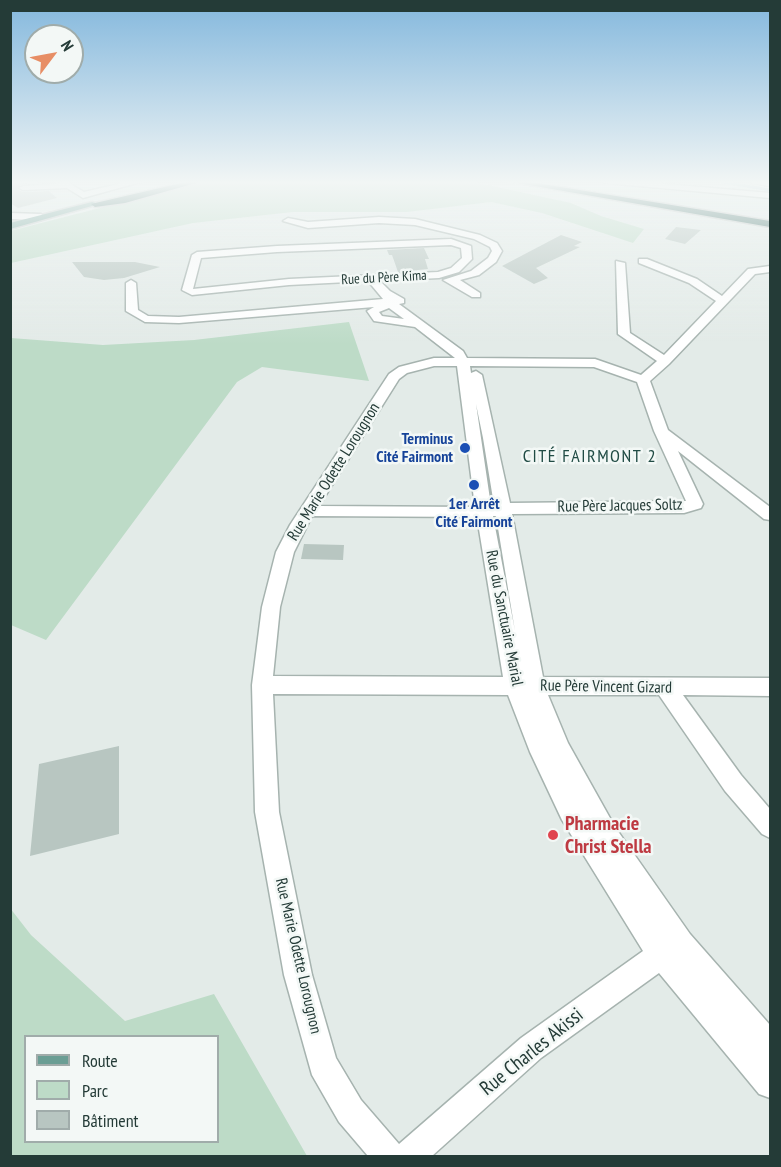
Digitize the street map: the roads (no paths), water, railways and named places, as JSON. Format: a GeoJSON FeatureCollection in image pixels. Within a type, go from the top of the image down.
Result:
{"type":"FeatureCollection","features":[{"type":"Feature","properties":{"kind":"street"},"geometry":{"type":"LineString","coordinates":[[399,278],[452,280],[475,273],[492,260],[497,251],[494,245],[471,235]]}},
{"type":"Feature","properties":{"kind":"street","name":"Rue du Père Kima"},"geometry":{"type":"LineString","coordinates":[[452,242],[466,246],[467,259],[455,270],[439,275],[372,279],[289,282],[192,292],[187,290],[195,257],[201,255],[287,248],[452,242]]}},
{"type":"Feature","properties":{"kind":"street"},"geometry":{"type":"LineString","coordinates":[[643,261],[693,281],[723,300]]}},
{"type":"Feature","properties":{"kind":"street"},"geometry":{"type":"LineString","coordinates":[[620,263],[624,334],[665,361]]}},
{"type":"Feature","properties":{"kind":"street"},"geometry":{"type":"LineString","coordinates":[[643,380],[665,361],[752,271],[771,269]]}},
{"type":"Feature","properties":{"kind":"street"},"geometry":{"type":"LineString","coordinates":[[372,279],[419,324],[468,362]]}},
{"type":"Feature","properties":{"kind":"street"},"geometry":{"type":"LineString","coordinates":[[452,280],[476,295]]}},
{"type":"Feature","properties":{"kind":"street"},"geometry":{"type":"LineString","coordinates":[[131,283],[132,311],[145,319],[179,320],[392,299],[467,350],[468,362]]}},
{"type":"Feature","properties":{"kind":"street"},"geometry":{"type":"LineString","coordinates":[[392,299],[373,311],[378,319],[419,324]]}},
{"type":"Feature","properties":{"kind":"street","name":"Rue Marie Odette Lorougnon"},"geometry":{"type":"LineString","coordinates":[[388,1156],[350,1111],[323,1064],[298,975],[267,812],[261,685],[271,607],[285,552],[394,377],[403,370],[434,362],[595,363],[643,380]]}},
{"type":"Feature","properties":{"kind":"street","name":"Rue du Sanctuaire Marial"},"geometry":{"type":"LineString","coordinates":[[468,362],[525,686],[542,752],[570,812],[661,955],[771,1083]]}},
{"type":"Feature","properties":{"kind":"street","name":"Rue Père Jacques Soltz"},"geometry":{"type":"LineString","coordinates":[[310,510],[493,511],[536,507],[684,508],[694,504],[661,431],[643,380]]}},
{"type":"Feature","properties":{"kind":"street"},"geometry":{"type":"LineString","coordinates":[[661,431],[771,515]]}},
{"type":"Feature","properties":{"kind":"street","name":"Rue Père Vincent Gizard"},"geometry":{"type":"LineString","coordinates":[[261,685],[771,687]]}},
{"type":"Feature","properties":{"kind":"street","name":"Rue du Sanctuaire Marial"},"geometry":{"type":"LineString","coordinates":[[525,686],[606,836],[680,944],[771,1047]]}},
{"type":"Feature","properties":{"kind":"street"},"geometry":{"type":"LineString","coordinates":[[666,688],[733,783],[771,826]]}},
{"type":"Feature","properties":{"kind":"street","name":"Rue Charles Akissi"},"geometry":{"type":"LineString","coordinates":[[409,1156],[531,1048],[661,955]]}},
{"type":"Feature","properties":{"kind":"place","name":"Terminus Cité Fairmont"},"geometry":{"type":"Point","coordinates":[465,448]}},
{"type":"Feature","properties":{"kind":"place","name":"1er Arrêt Cité Fairmont"},"geometry":{"type":"Point","coordinates":[474,485]}},
{"type":"Feature","properties":{"kind":"place","name":"Pharmacie Christ Stella"},"geometry":{"type":"Point","coordinates":[553,835]}},
{"type":"Feature","properties":{"kind":"district","name":"CITÉ FAIRMONT 2"},"geometry":{"type":"Point","coordinates":[590,457]}}]}
